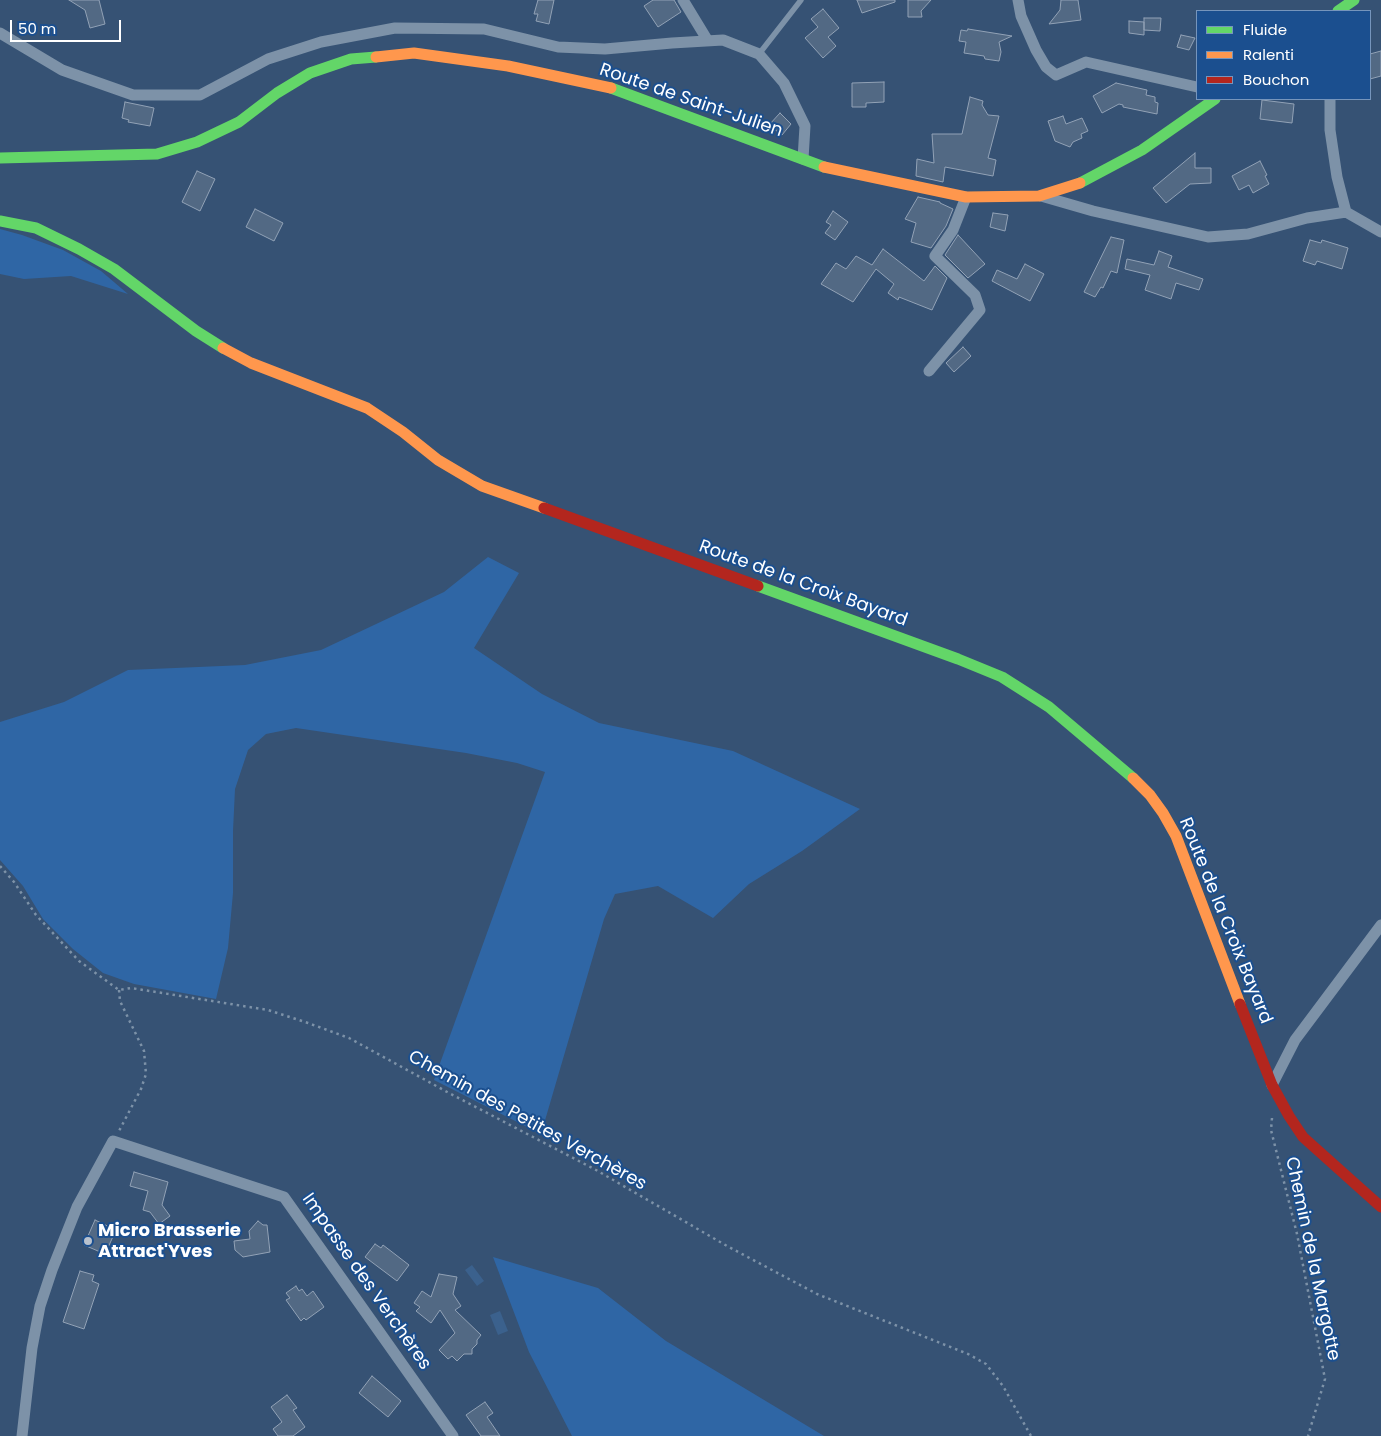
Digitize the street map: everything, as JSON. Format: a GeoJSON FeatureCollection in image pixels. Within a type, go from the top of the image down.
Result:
{"type":"FeatureCollection","features":[{"type":"Feature","properties":{"kind":"main road"},"geometry":{"type":"LineString","coordinates":[[1339,10],[1354,0]]}},
{"type":"Feature","properties":{"kind":"main road","name":"Route de Saint-Julien"},"geometry":{"type":"LineString","coordinates":[[0,158],[157,154],[197,142],[239,122],[277,93],[310,74],[351,59],[414,53],[508,66],[612,88],[824,167],[966,197],[1039,196],[1084,182],[1142,150],[1214,100]]}},
{"type":"Feature","properties":{"kind":"main road","name":"Route de la Croix Bayard"},"geometry":{"type":"LineString","coordinates":[[0,222],[36,228],[79,249],[114,269],[196,331],[232,354],[367,408],[403,432],[438,460],[482,486],[958,659],[1002,677],[1049,707],[1123,768],[1145,790],[1163,813],[1176,836],[1256,1046],[1272,1084],[1289,1116],[1303,1137],[1381,1207]]}},
{"type":"Feature","properties":{"kind":"street"},"geometry":{"type":"LineString","coordinates":[[683,0],[708,41]]}},
{"type":"Feature","properties":{"kind":"street"},"geometry":{"type":"LineString","coordinates":[[1018,0],[1021,16],[1036,50],[1046,67],[1056,75],[1086,62],[1196,87]]}},
{"type":"Feature","properties":{"kind":"street"},"geometry":{"type":"LineString","coordinates":[[0,33],[62,70],[133,95],[200,95],[268,59],[320,42],[395,28],[484,29],[558,47],[605,49],[723,40],[759,54],[784,83],[805,126],[803,159]]}},
{"type":"Feature","properties":{"kind":"street"},"geometry":{"type":"LineString","coordinates":[[1330,100],[1330,130],[1337,176],[1346,212]]}},
{"type":"Feature","properties":{"kind":"street"},"geometry":{"type":"LineString","coordinates":[[1039,196],[1093,211],[1208,237],[1248,234],[1306,218],[1346,212],[1381,232]]}},
{"type":"Feature","properties":{"kind":"street"},"geometry":{"type":"LineString","coordinates":[[929,371],[980,310],[975,295],[935,256],[953,230],[966,197]]}},
{"type":"Feature","properties":{"kind":"street"},"geometry":{"type":"LineString","coordinates":[[1272,1084],[1295,1040],[1381,925]]}},
{"type":"Feature","properties":{"kind":"street"},"geometry":{"type":"LineString","coordinates":[[22,1436],[32,1348],[40,1306],[77,1207],[113,1141]]}},
{"type":"Feature","properties":{"kind":"street","name":"Impasse des Verchères"},"geometry":{"type":"LineString","coordinates":[[113,1141],[284,1197],[453,1436]]}},
{"type":"Feature","properties":{"kind":"lane"},"geometry":{"type":"LineString","coordinates":[[759,54],[801,0]]}},
{"type":"Feature","properties":{"kind":"path"},"geometry":{"type":"LineString","coordinates":[[0,866],[14,882],[36,915],[79,961],[119,990],[120,1001],[144,1051],[146,1074],[132,1109],[113,1141]]}},
{"type":"Feature","properties":{"kind":"path","name":"Chemin des Petites Verchères"},"geometry":{"type":"LineString","coordinates":[[119,990],[131,988],[268,1010],[349,1038],[596,1170],[726,1246],[816,1294],[968,1354],[986,1364],[1003,1386],[1031,1436]]}},
{"type":"Feature","properties":{"kind":"path","name":"Chemin de la Margotte"},"geometry":{"type":"LineString","coordinates":[[1272,1112],[1271,1130],[1297,1234],[1325,1379],[1308,1436]]}},
{"type":"Feature","properties":{"kind":"shaded area"},"geometry":{"type":"Polygon","coordinates":[[[0,229],[63,250],[101,271],[128,294],[71,276],[24,279],[0,274],[0,229]]]}},
{"type":"Feature","properties":{"kind":"shaded area"},"geometry":{"type":"Polygon","coordinates":[[[488,557],[519,573],[474,648],[542,694],[599,723],[733,751],[860,809],[802,851],[749,884],[713,918],[658,886],[615,894],[604,919],[541,1134],[434,1080],[545,772],[517,763],[466,753],[296,728],[266,734],[248,750],[235,789],[233,893],[228,948],[216,999],[134,984],[103,973],[73,949],[43,919],[23,886],[0,860],[0,722],[64,702],[128,670],[245,665],[321,650],[444,592],[488,557]]]}},
{"type":"Feature","properties":{"kind":"shaded area"},"geometry":{"type":"Polygon","coordinates":[[[493,1257],[598,1288],[666,1341],[824,1436],[572,1436],[529,1352],[493,1257]]]}},
{"type":"Feature","properties":{"kind":"shaded area"},"geometry":{"type":"Polygon","coordinates":[[[472,1265],[484,1281],[477,1286],[465,1270],[472,1265]]]}},
{"type":"Feature","properties":{"kind":"shaded area"},"geometry":{"type":"Polygon","coordinates":[[[500,1311],[508,1331],[498,1335],[490,1315],[500,1311]]]}},
{"type":"Feature","properties":{"kind":"building"},"geometry":{"type":"Polygon","coordinates":[[[69,0],[99,0],[105,24],[90,28],[85,10],[69,0]]]}},
{"type":"Feature","properties":{"kind":"building"},"geometry":{"type":"Polygon","coordinates":[[[538,0],[554,0],[549,24],[536,21],[538,14],[534,14],[538,0]]]}},
{"type":"Feature","properties":{"kind":"building"},"geometry":{"type":"Polygon","coordinates":[[[653,0],[674,0],[681,12],[658,27],[644,6],[653,0]]]}},
{"type":"Feature","properties":{"kind":"building"},"geometry":{"type":"Polygon","coordinates":[[[857,0],[895,0],[895,2],[862,13],[857,0]]]}},
{"type":"Feature","properties":{"kind":"building"},"geometry":{"type":"Polygon","coordinates":[[[908,0],[931,0],[921,11],[922,17],[908,17],[908,0]]]}},
{"type":"Feature","properties":{"kind":"building"},"geometry":{"type":"Polygon","coordinates":[[[1061,0],[1078,0],[1081,20],[1049,24],[1060,10],[1061,0]]]}},
{"type":"Feature","properties":{"kind":"building"},"geometry":{"type":"Polygon","coordinates":[[[823,9],[839,28],[828,37],[836,46],[823,58],[805,38],[818,27],[811,19],[823,9]]]}},
{"type":"Feature","properties":{"kind":"building"},"geometry":{"type":"Polygon","coordinates":[[[1144,18],[1161,18],[1160,31],[1144,30],[1144,18]]]}},
{"type":"Feature","properties":{"kind":"building"},"geometry":{"type":"Polygon","coordinates":[[[1129,21],[1144,22],[1144,35],[1129,33],[1129,21]]]}},
{"type":"Feature","properties":{"kind":"building"},"geometry":{"type":"Polygon","coordinates":[[[968,29],[1012,36],[999,42],[1001,52],[999,61],[985,59],[984,56],[964,53],[966,42],[959,41],[961,30],[967,31],[968,29]]]}},
{"type":"Feature","properties":{"kind":"building"},"geometry":{"type":"Polygon","coordinates":[[[1181,35],[1195,38],[1189,50],[1177,47],[1181,35]]]}},
{"type":"Feature","properties":{"kind":"building"},"geometry":{"type":"Polygon","coordinates":[[[1381,51],[1381,76],[1371,79],[1371,54],[1381,51]]]}},
{"type":"Feature","properties":{"kind":"building"},"geometry":{"type":"Polygon","coordinates":[[[884,82],[884,102],[866,103],[866,107],[852,107],[852,83],[884,82]]]}},
{"type":"Feature","properties":{"kind":"building"},"geometry":{"type":"Polygon","coordinates":[[[1116,83],[1147,90],[1146,95],[1155,97],[1155,102],[1158,103],[1157,114],[1123,107],[1123,105],[1119,104],[1102,113],[1093,96],[1116,83]]]}},
{"type":"Feature","properties":{"kind":"building"},"geometry":{"type":"Polygon","coordinates":[[[970,97],[983,101],[982,105],[988,115],[999,116],[988,158],[996,160],[993,176],[945,167],[943,182],[916,176],[917,159],[934,163],[932,134],[962,134],[970,97]]]}},
{"type":"Feature","properties":{"kind":"building"},"geometry":{"type":"Polygon","coordinates":[[[1262,100],[1294,104],[1292,123],[1260,119],[1262,100]]]}},
{"type":"Feature","properties":{"kind":"building"},"geometry":{"type":"Polygon","coordinates":[[[125,102],[154,108],[150,126],[128,122],[129,120],[122,118],[125,102]]]}},
{"type":"Feature","properties":{"kind":"building"},"geometry":{"type":"Polygon","coordinates":[[[780,113],[791,124],[782,135],[769,125],[780,113]]]}},
{"type":"Feature","properties":{"kind":"building"},"geometry":{"type":"Polygon","coordinates":[[[1063,116],[1066,124],[1082,118],[1088,131],[1081,134],[1082,138],[1073,142],[1070,147],[1055,141],[1048,121],[1063,116]]]}},
{"type":"Feature","properties":{"kind":"building"},"geometry":{"type":"Polygon","coordinates":[[[1195,153],[1195,168],[1211,168],[1211,183],[1190,184],[1166,203],[1153,188],[1195,153]]]}},
{"type":"Feature","properties":{"kind":"building"},"geometry":{"type":"Polygon","coordinates":[[[1260,161],[1269,184],[1253,193],[1249,185],[1239,190],[1232,176],[1260,161]]]}},
{"type":"Feature","properties":{"kind":"building"},"geometry":{"type":"Polygon","coordinates":[[[197,171],[215,179],[200,211],[182,202],[197,171]]]}},
{"type":"Feature","properties":{"kind":"building"},"geometry":{"type":"Polygon","coordinates":[[[918,197],[940,202],[953,209],[946,226],[931,248],[911,242],[916,223],[905,219],[918,197]]]}},
{"type":"Feature","properties":{"kind":"building"},"geometry":{"type":"Polygon","coordinates":[[[255,209],[283,223],[274,241],[246,227],[255,209]]]}},
{"type":"Feature","properties":{"kind":"building"},"geometry":{"type":"Polygon","coordinates":[[[833,211],[848,222],[835,240],[825,233],[831,225],[826,222],[833,211]]]}},
{"type":"Feature","properties":{"kind":"building"},"geometry":{"type":"Polygon","coordinates":[[[993,213],[1008,215],[1005,231],[990,227],[993,213]]]}},
{"type":"Feature","properties":{"kind":"building"},"geometry":{"type":"Polygon","coordinates":[[[958,235],[985,264],[968,278],[945,255],[958,235]]]}},
{"type":"Feature","properties":{"kind":"building"},"geometry":{"type":"Polygon","coordinates":[[[1111,237],[1124,240],[1117,273],[1111,271],[1103,288],[1101,287],[1095,297],[1084,292],[1111,237]]]}},
{"type":"Feature","properties":{"kind":"building"},"geometry":{"type":"Polygon","coordinates":[[[1310,240],[1321,243],[1322,240],[1348,248],[1342,269],[1317,261],[1315,265],[1303,261],[1310,240]]]}},
{"type":"Feature","properties":{"kind":"building"},"geometry":{"type":"Polygon","coordinates":[[[883,249],[924,281],[935,266],[947,278],[932,310],[899,297],[898,300],[888,293],[894,284],[876,269],[853,302],[821,284],[836,263],[846,269],[856,256],[872,265],[883,249]]]}},
{"type":"Feature","properties":{"kind":"building"},"geometry":{"type":"Polygon","coordinates":[[[1159,251],[1172,256],[1168,267],[1203,279],[1199,290],[1176,283],[1171,299],[1145,290],[1150,275],[1125,269],[1127,259],[1154,265],[1159,251]]]}},
{"type":"Feature","properties":{"kind":"building"},"geometry":{"type":"Polygon","coordinates":[[[1025,264],[1044,274],[1030,301],[992,281],[997,270],[1017,279],[1025,264]]]}},
{"type":"Feature","properties":{"kind":"building"},"geometry":{"type":"Polygon","coordinates":[[[963,347],[971,356],[954,372],[946,363],[963,347]]]}},
{"type":"Feature","properties":{"kind":"building"},"geometry":{"type":"Polygon","coordinates":[[[134,1172],[168,1182],[162,1205],[170,1216],[159,1224],[150,1212],[143,1210],[148,1191],[130,1186],[134,1172]]]}},
{"type":"Feature","properties":{"kind":"building"},"geometry":{"type":"Polygon","coordinates":[[[95,1220],[116,1230],[105,1254],[84,1245],[95,1220]]]}},
{"type":"Feature","properties":{"kind":"building"},"geometry":{"type":"Polygon","coordinates":[[[258,1221],[263,1225],[267,1225],[270,1252],[243,1257],[235,1250],[234,1241],[250,1239],[249,1231],[258,1221]]]}},
{"type":"Feature","properties":{"kind":"building"},"geometry":{"type":"Polygon","coordinates":[[[375,1244],[381,1248],[383,1245],[409,1265],[397,1281],[365,1257],[375,1244]]]}},
{"type":"Feature","properties":{"kind":"building"},"geometry":{"type":"Polygon","coordinates":[[[80,1271],[94,1275],[92,1281],[99,1284],[84,1329],[63,1322],[80,1271]]]}},
{"type":"Feature","properties":{"kind":"building"},"geometry":{"type":"Polygon","coordinates":[[[439,1274],[457,1277],[453,1294],[461,1306],[455,1310],[481,1335],[477,1340],[477,1344],[472,1349],[472,1354],[464,1354],[457,1361],[452,1356],[448,1359],[439,1350],[455,1333],[440,1310],[431,1323],[416,1311],[420,1307],[414,1303],[422,1291],[431,1297],[439,1274]]]}},
{"type":"Feature","properties":{"kind":"building"},"geometry":{"type":"Polygon","coordinates":[[[296,1286],[299,1291],[302,1289],[307,1296],[313,1291],[324,1307],[306,1320],[304,1318],[301,1321],[286,1300],[290,1298],[286,1293],[296,1286]]]}},
{"type":"Feature","properties":{"kind":"building"},"geometry":{"type":"Polygon","coordinates":[[[372,1376],[401,1401],[388,1417],[359,1393],[372,1376]]]}},
{"type":"Feature","properties":{"kind":"building"},"geometry":{"type":"Polygon","coordinates":[[[287,1395],[297,1408],[293,1410],[305,1427],[293,1436],[278,1436],[273,1429],[282,1422],[271,1407],[287,1395]]]}},
{"type":"Feature","properties":{"kind":"building"},"geometry":{"type":"Polygon","coordinates":[[[485,1402],[493,1413],[487,1417],[500,1436],[481,1436],[466,1415],[485,1402]]]}},
{"type":"Feature","properties":{"kind":"traffic: fast"},"geometry":{"type":"LineString","coordinates":[[1339,10],[1354,0]]}},
{"type":"Feature","properties":{"kind":"traffic: fast"},"geometry":{"type":"LineString","coordinates":[[0,158],[157,154],[197,142],[239,122],[277,93],[310,73],[351,59],[376,57]]}},
{"type":"Feature","properties":{"kind":"traffic: fast"},"geometry":{"type":"LineString","coordinates":[[611,88],[824,167]]}},
{"type":"Feature","properties":{"kind":"traffic: fast"},"geometry":{"type":"LineString","coordinates":[[1080,183],[1142,150],[1214,100]]}},
{"type":"Feature","properties":{"kind":"traffic: fast"},"geometry":{"type":"LineString","coordinates":[[0,221],[36,228],[79,249],[114,269],[196,331],[223,348]]}},
{"type":"Feature","properties":{"kind":"traffic: fast"},"geometry":{"type":"LineString","coordinates":[[758,586],[1002,677],[1049,707],[1133,778]]}},
{"type":"Feature","properties":{"kind":"traffic: slow"},"geometry":{"type":"LineString","coordinates":[[376,57],[414,53],[508,66],[611,88]]}},
{"type":"Feature","properties":{"kind":"traffic: slow"},"geometry":{"type":"LineString","coordinates":[[824,167],[966,197],[1039,196],[1080,183]]}},
{"type":"Feature","properties":{"kind":"traffic: slow"},"geometry":{"type":"LineString","coordinates":[[223,348],[251,363],[367,408],[403,432],[438,460],[482,486],[544,508]]}},
{"type":"Feature","properties":{"kind":"traffic: slow"},"geometry":{"type":"LineString","coordinates":[[1133,778],[1150,795],[1176,836],[1240,1004]]}},
{"type":"Feature","properties":{"kind":"traffic: jam"},"geometry":{"type":"LineString","coordinates":[[544,508],[758,586]]}},
{"type":"Feature","properties":{"kind":"traffic: jam"},"geometry":{"type":"LineString","coordinates":[[1240,1004],[1272,1085],[1303,1137],[1381,1207]]}},
{"type":"Feature","properties":{"kind":"place","name":"Micro Brasserie Attract'Yves"},"geometry":{"type":"Point","coordinates":[88,1241]}}]}
